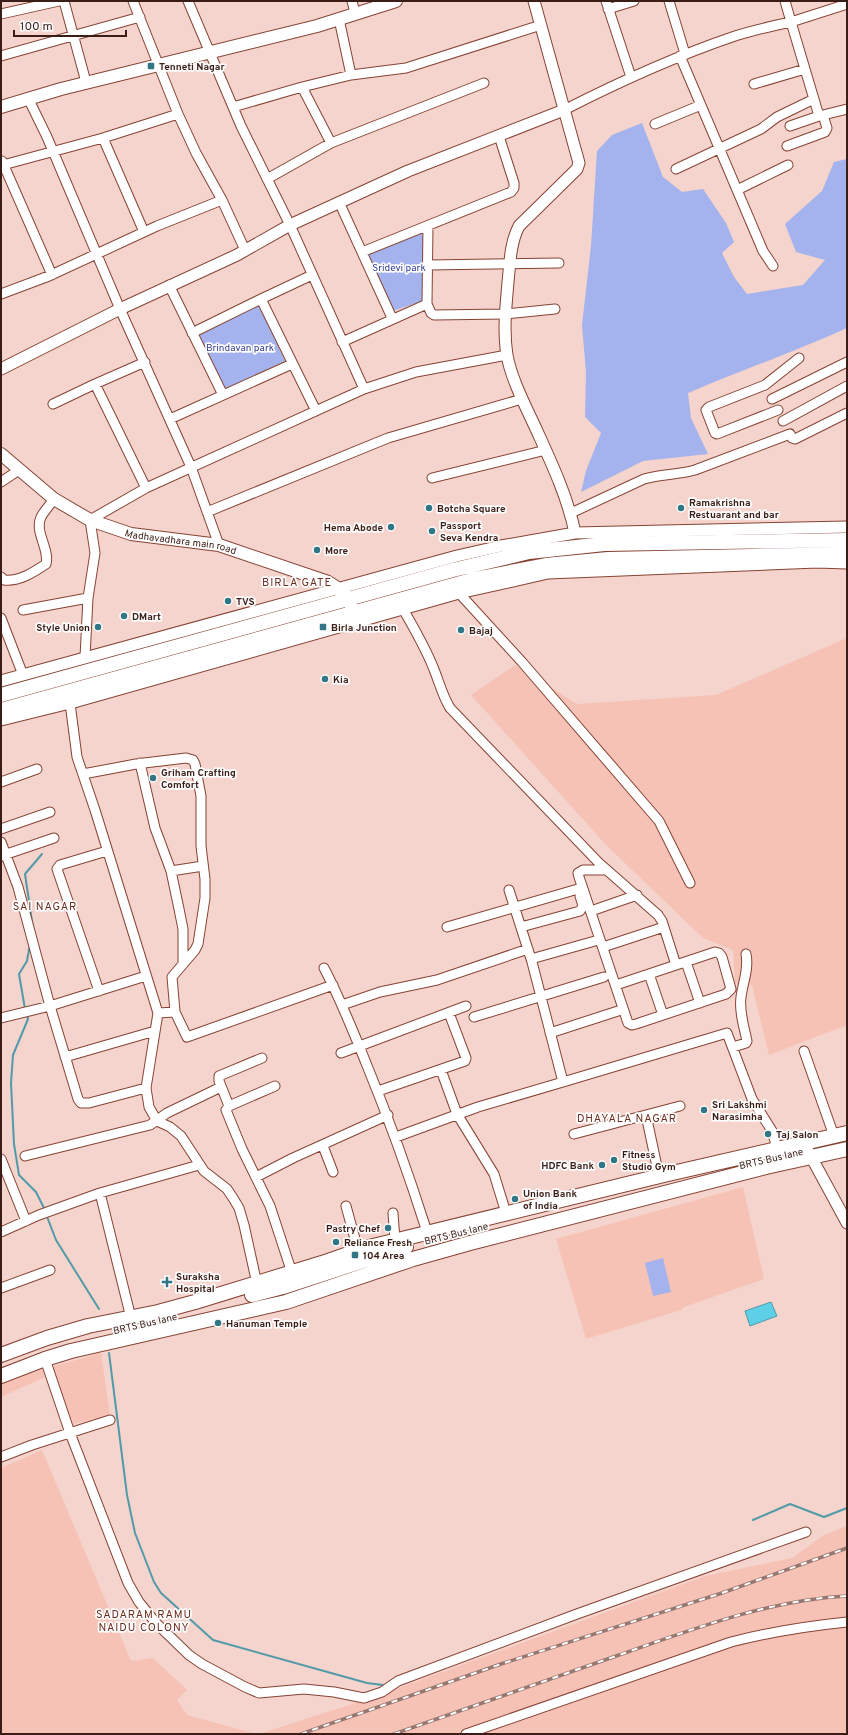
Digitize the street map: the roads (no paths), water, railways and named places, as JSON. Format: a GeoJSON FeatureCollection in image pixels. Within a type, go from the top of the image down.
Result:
{"type":"FeatureCollection","features":[{"type":"Feature","properties":{"kind":"main road"},"geometry":{"type":"LineString","coordinates":[[1,107],[86,82],[317,26],[396,1]]}},
{"type":"Feature","properties":{"kind":"main road","name":"Madhavadhara main road"},"geometry":{"type":"LineString","coordinates":[[1,454],[54,499],[90,520],[131,534],[219,545],[314,576],[345,594]]}},
{"type":"Feature","properties":{"kind":"main road"},"geometry":{"type":"LineString","coordinates":[[1,695],[345,594],[529,552],[604,544],[847,540]]}},
{"type":"Feature","properties":{"kind":"main road"},"geometry":{"type":"LineString","coordinates":[[1,710],[355,618],[475,579],[546,565],[608,559],[847,554]]}},
{"type":"Feature","properties":{"kind":"main road"},"geometry":{"type":"LineString","coordinates":[[345,594],[355,618]]}},
{"type":"Feature","properties":{"kind":"main road"},"geometry":{"type":"LineString","coordinates":[[1,1376],[45,1359],[110,1342],[286,1302],[413,1259],[808,1149],[843,1137]]}},
{"type":"Feature","properties":{"kind":"main road"},"geometry":{"type":"LineString","coordinates":[[1,1355],[47,1338],[88,1326],[131,1318],[188,1304],[292,1273],[358,1250],[426,1232],[777,1148],[847,1149]]}},
{"type":"Feature","properties":{"kind":"main road","name":"BRTS Bus lane"},"geometry":{"type":"LineString","coordinates":[[1,1363],[58,1344],[170,1317],[283,1286],[426,1240],[808,1149]]}},
{"type":"Feature","properties":{"kind":"street"},"geometry":{"type":"LineString","coordinates":[[1,14],[59,1]]}},
{"type":"Feature","properties":{"kind":"street"},"geometry":{"type":"LineString","coordinates":[[64,1],[86,82]]}},
{"type":"Feature","properties":{"kind":"street"},"geometry":{"type":"LineString","coordinates":[[133,1],[178,114],[196,153],[222,200],[245,250]]}},
{"type":"Feature","properties":{"kind":"street"},"geometry":{"type":"LineString","coordinates":[[188,1],[233,107],[290,225],[364,389]]}},
{"type":"Feature","properties":{"kind":"street"},"geometry":{"type":"LineString","coordinates":[[352,1],[355,13]]}},
{"type":"Feature","properties":{"kind":"street"},"geometry":{"type":"LineString","coordinates":[[534,1],[579,163],[577,169],[519,226],[513,241],[505,314],[507,356],[522,399],[546,450],[571,513],[575,533]]}},
{"type":"Feature","properties":{"kind":"street"},"geometry":{"type":"LineString","coordinates":[[631,78],[607,5],[634,1]]}},
{"type":"Feature","properties":{"kind":"street"},"geometry":{"type":"LineString","coordinates":[[669,1],[683,55],[701,105],[763,252],[773,266]]}},
{"type":"Feature","properties":{"kind":"street"},"geometry":{"type":"LineString","coordinates":[[785,1],[814,99],[827,128],[825,132],[787,146]]}},
{"type":"Feature","properties":{"kind":"street"},"geometry":{"type":"LineString","coordinates":[[1,369],[120,308],[245,250],[290,225],[408,170],[564,110],[683,55],[736,36],[791,22],[847,4]]}},
{"type":"Feature","properties":{"kind":"street"},"geometry":{"type":"LineString","coordinates":[[1,56],[74,37],[140,17]]}},
{"type":"Feature","properties":{"kind":"street"},"geometry":{"type":"LineString","coordinates":[[339,18],[351,75]]}},
{"type":"Feature","properties":{"kind":"street"},"geometry":{"type":"LineString","coordinates":[[233,107],[302,87],[351,75],[406,68],[541,25]]}},
{"type":"Feature","properties":{"kind":"street"},"geometry":{"type":"LineString","coordinates":[[754,84],[805,69]]}},
{"type":"Feature","properties":{"kind":"street"},"geometry":{"type":"LineString","coordinates":[[267,179],[331,143],[484,83]]}},
{"type":"Feature","properties":{"kind":"street"},"geometry":{"type":"LineString","coordinates":[[302,87],[331,143]]}},
{"type":"Feature","properties":{"kind":"street"},"geometry":{"type":"LineString","coordinates":[[28,98],[53,151],[120,308],[191,467],[219,545]]}},
{"type":"Feature","properties":{"kind":"street"},"geometry":{"type":"LineString","coordinates":[[676,169],[761,129],[777,117],[814,99]]}},
{"type":"Feature","properties":{"kind":"street"},"geometry":{"type":"LineString","coordinates":[[655,124],[701,105]]}},
{"type":"Feature","properties":{"kind":"street"},"geometry":{"type":"LineString","coordinates":[[790,126],[821,116],[847,110]]}},
{"type":"Feature","properties":{"kind":"street"},"geometry":{"type":"LineString","coordinates":[[52,275],[2,162],[104,138],[178,114]]}},
{"type":"Feature","properties":{"kind":"street"},"geometry":{"type":"LineString","coordinates":[[362,252],[511,192],[514,188],[514,183],[499,136]]}},
{"type":"Feature","properties":{"kind":"street"},"geometry":{"type":"LineString","coordinates":[[104,138],[144,232]]}},
{"type":"Feature","properties":{"kind":"street"},"geometry":{"type":"LineString","coordinates":[[737,190],[788,165]]}},
{"type":"Feature","properties":{"kind":"street"},"geometry":{"type":"LineString","coordinates":[[1,294],[52,275],[144,232],[222,200]]}},
{"type":"Feature","properties":{"kind":"street"},"geometry":{"type":"LineString","coordinates":[[339,202],[392,318]]}},
{"type":"Feature","properties":{"kind":"street"},"geometry":{"type":"LineString","coordinates":[[428,226],[427,304],[431,313],[434,315],[505,314],[555,309]]}},
{"type":"Feature","properties":{"kind":"street"},"geometry":{"type":"LineString","coordinates":[[428,265],[559,263]]}},
{"type":"Feature","properties":{"kind":"street"},"geometry":{"type":"LineString","coordinates":[[192,333],[312,276]]}},
{"type":"Feature","properties":{"kind":"street"},"geometry":{"type":"LineString","coordinates":[[169,286],[224,395]]}},
{"type":"Feature","properties":{"kind":"street"},"geometry":{"type":"LineString","coordinates":[[262,299],[292,364],[316,411]]}},
{"type":"Feature","properties":{"kind":"street"},"geometry":{"type":"LineString","coordinates":[[342,342],[392,318],[427,304]]}},
{"type":"Feature","properties":{"kind":"street"},"geometry":{"type":"LineString","coordinates":[[86,657],[88,598],[95,553],[90,520],[146,488],[364,389],[416,372],[507,356]]}},
{"type":"Feature","properties":{"kind":"street"},"geometry":{"type":"LineString","coordinates":[[778,410],[720,434],[715,433],[707,412],[707,408],[765,385],[799,358]]}},
{"type":"Feature","properties":{"kind":"street"},"geometry":{"type":"LineString","coordinates":[[53,404],[144,362]]}},
{"type":"Feature","properties":{"kind":"street"},"geometry":{"type":"LineString","coordinates":[[772,399],[847,362]]}},
{"type":"Feature","properties":{"kind":"street"},"geometry":{"type":"LineString","coordinates":[[170,419],[292,364]]}},
{"type":"Feature","properties":{"kind":"street"},"geometry":{"type":"LineString","coordinates":[[95,384],[146,488]]}},
{"type":"Feature","properties":{"kind":"street"},"geometry":{"type":"LineString","coordinates":[[765,385],[792,438],[796,439],[847,413]]}},
{"type":"Feature","properties":{"kind":"street"},"geometry":{"type":"LineString","coordinates":[[783,421],[847,386]]}},
{"type":"Feature","properties":{"kind":"street"},"geometry":{"type":"LineString","coordinates":[[207,512],[388,438],[522,399]]}},
{"type":"Feature","properties":{"kind":"street"},"geometry":{"type":"LineString","coordinates":[[571,513],[644,479],[653,476],[685,473],[695,470],[790,434]]}},
{"type":"Feature","properties":{"kind":"street"},"geometry":{"type":"LineString","coordinates":[[432,478],[546,450]]}},
{"type":"Feature","properties":{"kind":"street"},"geometry":{"type":"LineString","coordinates":[[1,482],[19,470]]}},
{"type":"Feature","properties":{"kind":"street"},"geometry":{"type":"LineString","coordinates":[[2,580],[25,576],[46,564],[46,554],[40,524],[41,518],[54,499]]}},
{"type":"Feature","properties":{"kind":"street"},"geometry":{"type":"LineString","coordinates":[[1,681],[86,657],[345,594],[457,556],[501,546],[575,533],[847,528]]}},
{"type":"Feature","properties":{"kind":"street"},"geometry":{"type":"LineString","coordinates":[[1,720],[70,703],[355,618],[403,609],[459,593],[548,573],[817,562],[847,563]]}},
{"type":"Feature","properties":{"kind":"street"},"geometry":{"type":"LineString","coordinates":[[459,593],[522,662],[659,821],[690,883]]}},
{"type":"Feature","properties":{"kind":"street"},"geometry":{"type":"LineString","coordinates":[[23,610],[88,598]]}},
{"type":"Feature","properties":{"kind":"street"},"geometry":{"type":"LineString","coordinates":[[403,609],[418,634],[450,708],[607,870],[658,915],[664,927],[676,965]]}},
{"type":"Feature","properties":{"kind":"street"},"geometry":{"type":"LineString","coordinates":[[1,618],[4,630],[23,675]]}},
{"type":"Feature","properties":{"kind":"street"},"geometry":{"type":"LineString","coordinates":[[70,703],[77,757],[158,1013],[146,1088],[149,1107],[157,1121],[177,1132],[199,1165],[204,1171],[227,1189],[239,1208],[257,1284]]}},
{"type":"Feature","properties":{"kind":"street"},"geometry":{"type":"LineString","coordinates":[[83,774],[186,758],[193,760],[201,796],[201,846],[205,898],[198,944],[195,950],[172,977],[171,984],[175,1012],[187,1037],[333,985]]}},
{"type":"Feature","properties":{"kind":"street"},"geometry":{"type":"LineString","coordinates":[[140,764],[155,828],[171,871],[183,929],[183,964]]}},
{"type":"Feature","properties":{"kind":"street"},"geometry":{"type":"LineString","coordinates":[[1,782],[37,769]]}},
{"type":"Feature","properties":{"kind":"street"},"geometry":{"type":"LineString","coordinates":[[1,829],[50,812]]}},
{"type":"Feature","properties":{"kind":"street"},"geometry":{"type":"LineString","coordinates":[[3,855],[54,838]]}},
{"type":"Feature","properties":{"kind":"street"},"geometry":{"type":"LineString","coordinates":[[1,842],[3,855],[18,886],[50,1006],[65,1057],[81,1103],[89,1103],[146,1088]]}},
{"type":"Feature","properties":{"kind":"street"},"geometry":{"type":"LineString","coordinates":[[99,991],[57,869],[60,865],[107,851]]}},
{"type":"Feature","properties":{"kind":"street"},"geometry":{"type":"LineString","coordinates":[[171,871],[203,866]]}},
{"type":"Feature","properties":{"kind":"street"},"geometry":{"type":"LineString","coordinates":[[607,870],[583,870],[578,873],[628,1023],[632,1025],[663,1016],[726,994],[731,990],[722,957],[719,953],[715,952],[616,985]]}},
{"type":"Feature","properties":{"kind":"street"},"geometry":{"type":"LineString","coordinates":[[521,927],[580,911],[583,906],[573,875]]}},
{"type":"Feature","properties":{"kind":"street"},"geometry":{"type":"LineString","coordinates":[[447,927],[578,889]]}},
{"type":"Feature","properties":{"kind":"street"},"geometry":{"type":"LineString","coordinates":[[509,890],[531,960],[563,1082]]}},
{"type":"Feature","properties":{"kind":"street"},"geometry":{"type":"LineString","coordinates":[[591,911],[637,895]]}},
{"type":"Feature","properties":{"kind":"street"},"geometry":{"type":"LineString","coordinates":[[603,947],[664,927]]}},
{"type":"Feature","properties":{"kind":"street"},"geometry":{"type":"LineString","coordinates":[[531,960],[595,941]]}},
{"type":"Feature","properties":{"kind":"street"},"geometry":{"type":"LineString","coordinates":[[342,1005],[380,992],[437,980],[465,969],[528,950]]}},
{"type":"Feature","properties":{"kind":"street"},"geometry":{"type":"LineString","coordinates":[[733,1047],[746,1043],[747,1041],[741,998],[748,963],[746,954]]}},
{"type":"Feature","properties":{"kind":"street"},"geometry":{"type":"LineString","coordinates":[[686,962],[700,1003]]}},
{"type":"Feature","properties":{"kind":"street"},"geometry":{"type":"LineString","coordinates":[[324,968],[360,1046],[388,1115],[407,1169],[426,1232]]}},
{"type":"Feature","properties":{"kind":"street"},"geometry":{"type":"LineString","coordinates":[[649,974],[663,1016]]}},
{"type":"Feature","properties":{"kind":"street"},"geometry":{"type":"LineString","coordinates":[[1,1018],[50,1006],[146,976]]}},
{"type":"Feature","properties":{"kind":"street"},"geometry":{"type":"LineString","coordinates":[[474,1017],[604,977]]}},
{"type":"Feature","properties":{"kind":"street"},"geometry":{"type":"LineString","coordinates":[[340,1053],[466,1006]]}},
{"type":"Feature","properties":{"kind":"street"},"geometry":{"type":"LineString","coordinates":[[550,1033],[618,1011]]}},
{"type":"Feature","properties":{"kind":"street"},"geometry":{"type":"LineString","coordinates":[[158,1013],[175,1012]]}},
{"type":"Feature","properties":{"kind":"street"},"geometry":{"type":"LineString","coordinates":[[378,1091],[463,1063],[466,1058],[449,1013]]}},
{"type":"Feature","properties":{"kind":"street"},"geometry":{"type":"LineString","coordinates":[[65,1057],[155,1031]]}},
{"type":"Feature","properties":{"kind":"street"},"geometry":{"type":"LineString","coordinates":[[396,1137],[458,1114],[725,1034],[729,1035],[752,1099],[772,1131],[777,1148]]}},
{"type":"Feature","properties":{"kind":"street"},"geometry":{"type":"LineString","coordinates":[[804,1051],[843,1137]]}},
{"type":"Feature","properties":{"kind":"street"},"geometry":{"type":"LineString","coordinates":[[229,1106],[218,1081],[219,1076],[262,1058]]}},
{"type":"Feature","properties":{"kind":"street"},"geometry":{"type":"LineString","coordinates":[[441,1070],[458,1114],[492,1171],[506,1213]]}},
{"type":"Feature","properties":{"kind":"street"},"geometry":{"type":"LineString","coordinates":[[275,1086],[229,1106],[226,1108],[226,1112],[270,1206],[292,1273]]}},
{"type":"Feature","properties":{"kind":"street"},"geometry":{"type":"LineString","coordinates":[[25,1156],[150,1125],[167,1113],[221,1087]]}},
{"type":"Feature","properties":{"kind":"street"},"geometry":{"type":"LineString","coordinates":[[574,1134],[680,1106]]}},
{"type":"Feature","properties":{"kind":"street"},"geometry":{"type":"LineString","coordinates":[[256,1177],[288,1160],[323,1146],[388,1115]]}},
{"type":"Feature","properties":{"kind":"street"},"geometry":{"type":"LineString","coordinates":[[646,1115],[659,1176]]}},
{"type":"Feature","properties":{"kind":"street"},"geometry":{"type":"LineString","coordinates":[[323,1146],[333,1172]]}},
{"type":"Feature","properties":{"kind":"street"},"geometry":{"type":"LineString","coordinates":[[808,1149],[847,1223]]}},
{"type":"Feature","properties":{"kind":"street"},"geometry":{"type":"LineString","coordinates":[[1,1159],[26,1221]]}},
{"type":"Feature","properties":{"kind":"street"},"geometry":{"type":"LineString","coordinates":[[1,1232],[39,1214],[100,1193],[199,1165]]}},
{"type":"Feature","properties":{"kind":"street"},"geometry":{"type":"LineString","coordinates":[[100,1193],[131,1318]]}},
{"type":"Feature","properties":{"kind":"street"},"geometry":{"type":"LineString","coordinates":[[346,1206],[358,1250]]}},
{"type":"Feature","properties":{"kind":"street"},"geometry":{"type":"LineString","coordinates":[[393,1213],[395,1240]]}},
{"type":"Feature","properties":{"kind":"street"},"geometry":{"type":"LineString","coordinates":[[1,1288],[50,1270]]}},
{"type":"Feature","properties":{"kind":"street"},"geometry":{"type":"LineString","coordinates":[[45,1359],[70,1433],[128,1583],[139,1602],[156,1623],[189,1655],[245,1688],[259,1693],[304,1688],[364,1698],[378,1694],[398,1681],[576,1614],[806,1532]]}},
{"type":"Feature","properties":{"kind":"street"},"geometry":{"type":"LineString","coordinates":[[1,1457],[32,1445],[110,1420]]}},
{"type":"Feature","properties":{"kind":"street"},"geometry":{"type":"LineString","coordinates":[[466,1734],[732,1642],[769,1632],[847,1622]]}},
{"type":"Feature","properties":{"kind":"waterway"},"geometry":{"type":"LineString","coordinates":[[33,928],[25,874],[42,854]]}},
{"type":"Feature","properties":{"kind":"waterway"},"geometry":{"type":"LineString","coordinates":[[25,1009],[19,974],[27,961],[30,944]]}},
{"type":"Feature","properties":{"kind":"waterway"},"geometry":{"type":"LineString","coordinates":[[27,1015],[28,1019],[13,1055],[11,1083],[14,1144],[19,1175],[36,1192],[45,1210]]}},
{"type":"Feature","properties":{"kind":"waterway"},"geometry":{"type":"LineString","coordinates":[[46,1214],[56,1240],[99,1309]]}},
{"type":"Feature","properties":{"kind":"waterway"},"geometry":{"type":"LineString","coordinates":[[109,1353],[127,1495],[135,1533],[154,1582],[161,1593],[213,1640],[367,1683],[383,1685]]}},
{"type":"Feature","properties":{"kind":"waterway"},"geometry":{"type":"LineString","coordinates":[[753,1520],[790,1504],[824,1517],[847,1508]]}},
{"type":"Feature","properties":{"kind":"railway"},"geometry":{"type":"LineString","coordinates":[[301,1734],[501,1664],[722,1593],[847,1548]]}},
{"type":"Feature","properties":{"kind":"railway"},"geometry":{"type":"LineString","coordinates":[[394,1734],[675,1635],[732,1617],[789,1603],[847,1596]]}},
{"type":"Feature","properties":{"kind":"place","name":"Tenneti Nagar"},"geometry":{"type":"Point","coordinates":[151,66]}},
{"type":"Feature","properties":{"kind":"place","name":"Botcha Square"},"geometry":{"type":"Point","coordinates":[429,508]}},
{"type":"Feature","properties":{"kind":"place","name":"Ramakrishna Restuarant and bar"},"geometry":{"type":"Point","coordinates":[681,508]}},
{"type":"Feature","properties":{"kind":"place","name":"Hema Abode"},"geometry":{"type":"Point","coordinates":[391,527]}},
{"type":"Feature","properties":{"kind":"place","name":"Passport Seva Kendra"},"geometry":{"type":"Point","coordinates":[432,531]}},
{"type":"Feature","properties":{"kind":"place","name":"More"},"geometry":{"type":"Point","coordinates":[317,550]}},
{"type":"Feature","properties":{"kind":"place","name":"TVS"},"geometry":{"type":"Point","coordinates":[228,601]}},
{"type":"Feature","properties":{"kind":"place","name":"DMart"},"geometry":{"type":"Point","coordinates":[124,616]}},
{"type":"Feature","properties":{"kind":"place","name":"Style Union"},"geometry":{"type":"Point","coordinates":[98,627]}},
{"type":"Feature","properties":{"kind":"place","name":"Birla Junction"},"geometry":{"type":"Point","coordinates":[323,627]}},
{"type":"Feature","properties":{"kind":"place","name":"Bajaj"},"geometry":{"type":"Point","coordinates":[461,630]}},
{"type":"Feature","properties":{"kind":"place","name":"Kia"},"geometry":{"type":"Point","coordinates":[325,679]}},
{"type":"Feature","properties":{"kind":"place","name":"Griham Crafting Comfort"},"geometry":{"type":"Point","coordinates":[153,778]}},
{"type":"Feature","properties":{"kind":"place","name":"Sri Lakshmi Narasimha"},"geometry":{"type":"Point","coordinates":[704,1110]}},
{"type":"Feature","properties":{"kind":"place","name":"Taj Salon"},"geometry":{"type":"Point","coordinates":[768,1134]}},
{"type":"Feature","properties":{"kind":"place","name":"Fitness Studio Gym"},"geometry":{"type":"Point","coordinates":[614,1160]}},
{"type":"Feature","properties":{"kind":"place","name":"HDFC Bank"},"geometry":{"type":"Point","coordinates":[602,1165]}},
{"type":"Feature","properties":{"kind":"place","name":"Union Bank of India"},"geometry":{"type":"Point","coordinates":[515,1199]}},
{"type":"Feature","properties":{"kind":"place","name":"Pastry Chef"},"geometry":{"type":"Point","coordinates":[388,1228]}},
{"type":"Feature","properties":{"kind":"place","name":"Reliance Fresh"},"geometry":{"type":"Point","coordinates":[336,1242]}},
{"type":"Feature","properties":{"kind":"place","name":"104 Area"},"geometry":{"type":"Point","coordinates":[355,1255]}},
{"type":"Feature","properties":{"kind":"place","name":"Suraksha Hospital"},"geometry":{"type":"Point","coordinates":[167,1282]}},
{"type":"Feature","properties":{"kind":"place","name":"Hanuman Temple"},"geometry":{"type":"Point","coordinates":[218,1323]}},
{"type":"Feature","properties":{"kind":"district","name":"BIRLA GATE"},"geometry":{"type":"Point","coordinates":[297,582]}},
{"type":"Feature","properties":{"kind":"district","name":"SAI NAGAR"},"geometry":{"type":"Point","coordinates":[45,906]}},
{"type":"Feature","properties":{"kind":"district","name":"DHAYALA NAGAR"},"geometry":{"type":"Point","coordinates":[627,1118]}},
{"type":"Feature","properties":{"kind":"district","name":"SADARAM RAMU NAIDU COLONY"},"geometry":{"type":"Point","coordinates":[144,1620]}},
{"type":"Feature","properties":{"kind":"park label","name":"Sridevi park"},"geometry":{"type":"Point","coordinates":[399,267]}},
{"type":"Feature","properties":{"kind":"park label","name":"Brindavan park"},"geometry":{"type":"Point","coordinates":[240,347]}}]}
